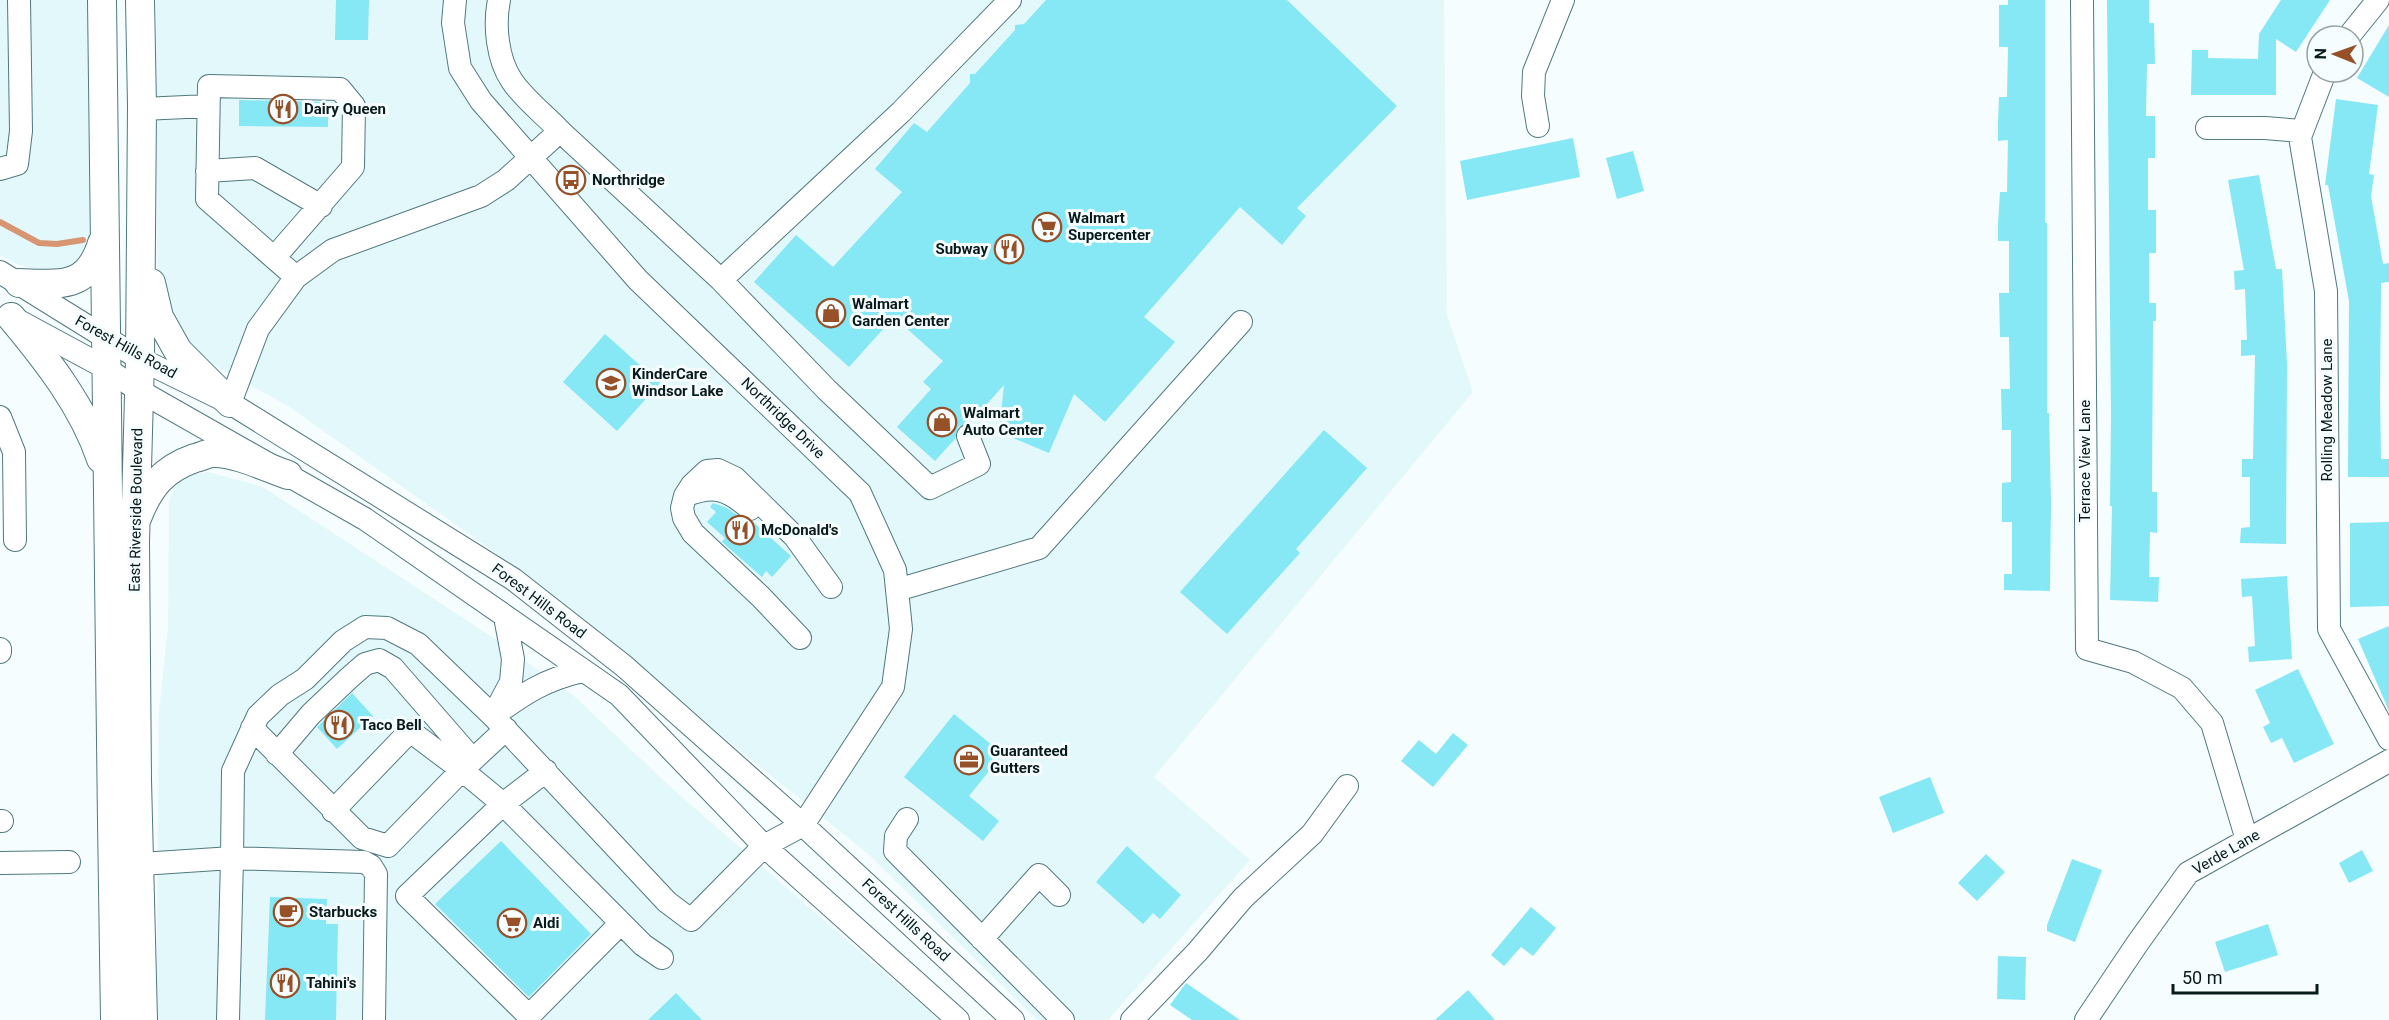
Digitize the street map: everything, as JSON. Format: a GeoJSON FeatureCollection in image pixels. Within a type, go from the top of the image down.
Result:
{"type":"FeatureCollection","features":[{"type":"Feature","properties":{"kind":"main road","name":"East Riverside Boulevard"},"geometry":{"type":"LineString","coordinates":[[102,0],[104,367],[108,479],[110,776],[116,1020]]}},
{"type":"Feature","properties":{"kind":"main road","name":"East Riverside Boulevard"},"geometry":{"type":"LineString","coordinates":[[140,0],[142,109],[140,359],[135,523],[137,780],[141,864],[143,1020]]}},
{"type":"Feature","properties":{"kind":"main road"},"geometry":{"type":"LineString","coordinates":[[141,204],[150,279],[159,317],[178,351],[230,403]]}},
{"type":"Feature","properties":{"kind":"main road"},"geometry":{"type":"LineString","coordinates":[[9,278],[65,284],[85,275],[98,259],[103,239],[104,214]]}},
{"type":"Feature","properties":{"kind":"main road"},"geometry":{"type":"LineString","coordinates":[[6,313],[40,352],[78,409],[94,437],[108,479]]}},
{"type":"Feature","properties":{"kind":"main road"},"geometry":{"type":"LineString","coordinates":[[135,523],[146,495],[167,471],[212,453],[229,455],[288,475]]}},
{"type":"Feature","properties":{"kind":"street"},"geometry":{"type":"LineString","coordinates":[[0,169],[17,164],[21,131],[19,0]]}},
{"type":"Feature","properties":{"kind":"street","name":"Northridge Drive"},"geometry":{"type":"LineString","coordinates":[[455,0],[453,23],[460,68],[481,101],[638,280],[860,493],[895,570],[901,629],[893,687],[803,825]]}},
{"type":"Feature","properties":{"kind":"street"},"geometry":{"type":"LineString","coordinates":[[499,0],[495,17],[500,51],[511,80],[560,131],[721,280],[827,390],[930,488],[980,464],[968,436]]}},
{"type":"Feature","properties":{"kind":"street"},"geometry":{"type":"LineString","coordinates":[[721,280],[901,112],[1010,0]]}},
{"type":"Feature","properties":{"kind":"street"},"geometry":{"type":"LineString","coordinates":[[1538,126],[1533,96],[1534,72],[1563,0]]}},
{"type":"Feature","properties":{"kind":"street","name":"Terrace View Lane"},"geometry":{"type":"LineString","coordinates":[[2082,0],[2087,650],[2133,662],[2182,687],[2205,714],[2212,723],[2247,840]]}},
{"type":"Feature","properties":{"kind":"street"},"geometry":{"type":"LineString","coordinates":[[2359,24],[2378,0]]}},
{"type":"Feature","properties":{"kind":"street","name":"Rolling Meadow Lane"},"geometry":{"type":"LineString","coordinates":[[2320,84],[2300,137],[2326,291],[2329,629],[2389,739]]}},
{"type":"Feature","properties":{"kind":"street"},"geometry":{"type":"LineString","coordinates":[[274,258],[353,167],[354,106],[340,88],[209,86],[207,199],[274,258],[296,277]]}},
{"type":"Feature","properties":{"kind":"street"},"geometry":{"type":"LineString","coordinates":[[142,109],[208,106]]}},
{"type":"Feature","properties":{"kind":"street"},"geometry":{"type":"LineString","coordinates":[[2207,128],[2265,128],[2302,131]]}},
{"type":"Feature","properties":{"kind":"street"},"geometry":{"type":"LineString","coordinates":[[230,403],[258,329],[296,277],[333,250],[481,196],[506,180],[560,131]]}},
{"type":"Feature","properties":{"kind":"street"},"geometry":{"type":"LineString","coordinates":[[207,171],[255,168],[321,206]]}},
{"type":"Feature","properties":{"kind":"street","name":"Forest Hills Road"},"geometry":{"type":"LineString","coordinates":[[9,278],[140,359],[230,403],[513,579],[624,666],[803,825],[1013,1020]]}},
{"type":"Feature","properties":{"kind":"street","name":"Forest Hills Road"},"geometry":{"type":"LineString","coordinates":[[6,313],[104,367],[138,390],[365,519],[619,695],[764,846],[958,1020]]}},
{"type":"Feature","properties":{"kind":"street"},"geometry":{"type":"LineString","coordinates":[[897,590],[1039,548],[1241,322]]}},
{"type":"Feature","properties":{"kind":"street"},"geometry":{"type":"LineString","coordinates":[[0,417],[14,452],[15,540]]}},
{"type":"Feature","properties":{"kind":"street"},"geometry":{"type":"LineString","coordinates":[[800,638],[761,597],[693,533],[684,518],[682,508],[692,485],[707,471],[718,470],[735,478],[795,537],[831,587]]}},
{"type":"Feature","properties":{"kind":"street"},"geometry":{"type":"LineString","coordinates":[[500,723],[512,682],[513,659],[505,617]]}},
{"type":"Feature","properties":{"kind":"street"},"geometry":{"type":"LineString","coordinates":[[228,1020],[233,771],[258,716],[280,695],[305,679],[343,641],[365,627],[387,628],[418,644],[500,723],[667,902],[691,920],[764,846],[803,825]]}},
{"type":"Feature","properties":{"kind":"street"},"geometry":{"type":"LineString","coordinates":[[277,754],[311,714],[365,664],[379,660],[393,668],[468,765],[503,804],[643,945],[662,958]]}},
{"type":"Feature","properties":{"kind":"street"},"geometry":{"type":"LineString","coordinates":[[252,728],[362,838],[387,846],[468,765],[500,723],[533,688],[556,677],[582,670]]}},
{"type":"Feature","properties":{"kind":"street"},"geometry":{"type":"LineString","coordinates":[[333,811],[410,731],[468,765]]}},
{"type":"Feature","properties":{"kind":"street","name":"Verde Lane"},"geometry":{"type":"LineString","coordinates":[[2086,1020],[2188,873],[2389,761]]}},
{"type":"Feature","properties":{"kind":"street"},"geometry":{"type":"LineString","coordinates":[[546,771],[503,804],[407,896],[529,1016],[621,922]]}},
{"type":"Feature","properties":{"kind":"street"},"geometry":{"type":"LineString","coordinates":[[1132,1020],[1198,951],[1243,898],[1312,834],[1347,786]]}},
{"type":"Feature","properties":{"kind":"street"},"geometry":{"type":"LineString","coordinates":[[907,819],[896,836],[895,851],[1063,1020]]}},
{"type":"Feature","properties":{"kind":"street"},"geometry":{"type":"LineString","coordinates":[[141,864],[232,858],[364,862],[371,866],[376,874],[374,1020]]}},
{"type":"Feature","properties":{"kind":"street"},"geometry":{"type":"LineString","coordinates":[[0,862],[69,862]]}},
{"type":"Feature","properties":{"kind":"street"},"geometry":{"type":"LineString","coordinates":[[982,939],[1039,875],[1059,895]]}},
{"type":"Feature","properties":{"kind":"shaded area"},"geometry":{"type":"Polygon","coordinates":[[[0,0],[95,0],[94,246],[88,265],[50,275],[15,263],[0,255],[0,0]]]}},
{"type":"Feature","properties":{"kind":"shaded area"},"geometry":{"type":"Polygon","coordinates":[[[156,0],[1444,0],[1447,315],[1473,392],[1154,777],[1250,860],[1108,1020],[1037,1020],[868,854],[496,553],[288,406],[217,367],[191,345],[172,320],[157,273],[156,0]]]}},
{"type":"Feature","properties":{"kind":"shaded area"},"geometry":{"type":"Polygon","coordinates":[[[208,472],[263,487],[495,639],[574,696],[676,792],[939,1020],[156,1020],[159,711],[168,627],[169,500],[179,478],[208,472]]]}},
{"type":"Feature","properties":{"kind":"building"},"geometry":{"type":"Polygon","coordinates":[[[336,0],[369,0],[368,40],[335,40],[336,0]]]}},
{"type":"Feature","properties":{"kind":"building","name":"Walmart Supercenter"},"geometry":{"type":"Polygon","coordinates":[[[1046,0],[1287,0],[1397,106],[1297,208],[1306,216],[1282,245],[1240,207],[1144,317],[1175,342],[1105,422],[1074,394],[1049,453],[999,432],[1004,385],[970,423],[958,427],[955,439],[935,461],[897,427],[931,389],[923,382],[943,361],[894,317],[849,367],[754,282],[796,235],[833,267],[902,192],[875,169],[914,123],[927,132],[970,83],[970,74],[975,74],[1015,30],[1015,25],[1024,24],[1046,0]]]}},
{"type":"Feature","properties":{"kind":"building"},"geometry":{"type":"Polygon","coordinates":[[[2008,0],[2045,0],[2045,223],[2047,223],[2047,413],[2049,413],[2051,503],[2050,591],[2004,590],[2004,574],[2012,574],[2012,522],[2002,522],[2002,483],[2011,482],[2011,430],[2002,430],[2001,389],[2010,389],[2009,337],[2000,337],[1999,293],[2009,293],[2009,241],[1998,241],[1998,224],[2000,192],[2007,192],[2008,140],[1998,141],[1998,123],[1999,97],[2007,97],[2008,47],[1999,47],[1999,5],[2008,5],[2008,0]]]}},
{"type":"Feature","properties":{"kind":"building"},"geometry":{"type":"Polygon","coordinates":[[[2107,0],[2149,0],[2149,23],[2154,23],[2155,64],[2147,64],[2146,116],[2155,116],[2155,158],[2148,158],[2148,210],[2156,210],[2156,253],[2149,253],[2149,303],[2156,303],[2156,321],[2153,321],[2152,492],[2157,492],[2157,533],[2150,532],[2149,577],[2159,577],[2158,602],[2110,600],[2112,506],[2110,506],[2107,0]]]}},
{"type":"Feature","properties":{"kind":"building"},"geometry":{"type":"Polygon","coordinates":[[[2281,0],[2330,0],[2314,24],[2305,24],[2305,38],[2296,52],[2276,39],[2276,95],[2191,95],[2192,50],[2208,50],[2208,58],[2258,59],[2259,34],[2281,0]]]}},
{"type":"Feature","properties":{"kind":"building"},"geometry":{"type":"Polygon","coordinates":[[[2389,25],[2389,97],[2365,83],[2365,65],[2389,25]]]}},
{"type":"Feature","properties":{"kind":"building"},"geometry":{"type":"Polygon","coordinates":[[[2336,99],[2378,105],[2369,174],[2374,175],[2371,196],[2383,264],[2389,263],[2389,282],[2381,283],[2380,396],[2381,459],[2389,459],[2389,477],[2348,477],[2349,301],[2328,185],[2325,185],[2336,99]]]}},
{"type":"Feature","properties":{"kind":"building","name":"Dairy Queen"},"geometry":{"type":"Polygon","coordinates":[[[239,100],[328,102],[328,127],[239,126],[239,100]]]}},
{"type":"Feature","properties":{"kind":"building"},"geometry":{"type":"Polygon","coordinates":[[[1573,138],[1580,177],[1467,200],[1460,161],[1573,138]]]}},
{"type":"Feature","properties":{"kind":"building"},"geometry":{"type":"Polygon","coordinates":[[[1633,151],[1644,191],[1617,199],[1606,158],[1633,151]]]}},
{"type":"Feature","properties":{"kind":"building"},"geometry":{"type":"Polygon","coordinates":[[[2259,175],[2276,269],[2282,269],[2287,364],[2286,544],[2240,543],[2241,528],[2250,527],[2250,477],[2242,477],[2242,459],[2253,459],[2255,355],[2241,356],[2241,340],[2247,340],[2245,289],[2235,290],[2234,271],[2244,270],[2228,180],[2259,175]]]}},
{"type":"Feature","properties":{"kind":"building","name":"KinderCare Windsor Lake"},"geometry":{"type":"Polygon","coordinates":[[[605,334],[660,383],[617,431],[563,382],[605,334]]]}},
{"type":"Feature","properties":{"kind":"building"},"geometry":{"type":"Polygon","coordinates":[[[1324,430],[1367,468],[1296,549],[1300,553],[1227,634],[1180,592],[1324,430]]]}},
{"type":"Feature","properties":{"kind":"building","name":"McDonald's"},"geometry":{"type":"Polygon","coordinates":[[[713,503],[727,508],[747,522],[753,522],[791,556],[772,577],[766,571],[762,577],[722,542],[725,538],[707,522],[716,512],[710,507],[713,503]]]}},
{"type":"Feature","properties":{"kind":"building"},"geometry":{"type":"Polygon","coordinates":[[[2389,522],[2389,606],[2350,607],[2350,523],[2389,522]]]}},
{"type":"Feature","properties":{"kind":"building"},"geometry":{"type":"Polygon","coordinates":[[[2287,576],[2292,659],[2249,662],[2248,647],[2255,646],[2252,596],[2242,597],[2241,579],[2287,576]]]}},
{"type":"Feature","properties":{"kind":"building"},"geometry":{"type":"Polygon","coordinates":[[[2389,626],[2389,711],[2358,639],[2389,626]]]}},
{"type":"Feature","properties":{"kind":"building"},"geometry":{"type":"Polygon","coordinates":[[[2298,669],[2334,744],[2294,763],[2282,738],[2271,743],[2263,727],[2270,723],[2255,690],[2298,669]]]}},
{"type":"Feature","properties":{"kind":"building","name":"Taco Bell"},"geometry":{"type":"Polygon","coordinates":[[[352,693],[373,716],[337,749],[317,727],[352,693]]]}},
{"type":"Feature","properties":{"kind":"building"},"geometry":{"type":"Polygon","coordinates":[[[954,714],[1003,754],[969,796],[999,821],[983,841],[904,777],[954,714]]]}},
{"type":"Feature","properties":{"kind":"building"},"geometry":{"type":"Polygon","coordinates":[[[1453,733],[1468,745],[1433,787],[1401,761],[1419,740],[1436,754],[1453,733]]]}},
{"type":"Feature","properties":{"kind":"building"},"geometry":{"type":"Polygon","coordinates":[[[1930,777],[1944,813],[1893,833],[1879,797],[1930,777]]]}},
{"type":"Feature","properties":{"kind":"building","name":"Aldi"},"geometry":{"type":"Polygon","coordinates":[[[501,841],[591,934],[529,997],[435,904],[501,841]]]}},
{"type":"Feature","properties":{"kind":"building"},"geometry":{"type":"Polygon","coordinates":[[[1127,846],[1181,895],[1160,919],[1153,913],[1143,924],[1096,882],[1127,846]]]}},
{"type":"Feature","properties":{"kind":"building"},"geometry":{"type":"Polygon","coordinates":[[[2362,850],[2373,871],[2349,883],[2339,863],[2362,850]]]}},
{"type":"Feature","properties":{"kind":"building"},"geometry":{"type":"Polygon","coordinates":[[[1986,854],[2005,872],[1977,901],[1958,883],[1986,854]]]}},
{"type":"Feature","properties":{"kind":"building"},"geometry":{"type":"Polygon","coordinates":[[[2072,859],[2102,870],[2075,942],[2047,931],[2047,925],[2072,859]]]}},
{"type":"Feature","properties":{"kind":"building"},"geometry":{"type":"Polygon","coordinates":[[[270,897],[327,899],[326,924],[338,924],[336,1020],[265,1020],[270,897]]]}},
{"type":"Feature","properties":{"kind":"building"},"geometry":{"type":"Polygon","coordinates":[[[1531,907],[1556,928],[1533,956],[1521,947],[1504,966],[1491,955],[1531,907]]]}},
{"type":"Feature","properties":{"kind":"building"},"geometry":{"type":"Polygon","coordinates":[[[2268,924],[2278,955],[2225,972],[2215,942],[2268,924]]]}},
{"type":"Feature","properties":{"kind":"building"},"geometry":{"type":"Polygon","coordinates":[[[1998,956],[2026,957],[2025,1000],[1997,999],[1998,956]]]}},
{"type":"Feature","properties":{"kind":"building"},"geometry":{"type":"Polygon","coordinates":[[[1186,983],[1240,1020],[1192,1020],[1170,1005],[1186,983]]]}},
{"type":"Feature","properties":{"kind":"building"},"geometry":{"type":"Polygon","coordinates":[[[1468,990],[1495,1020],[1435,1020],[1468,990]]]}},
{"type":"Feature","properties":{"kind":"building"},"geometry":{"type":"Polygon","coordinates":[[[676,993],[702,1020],[648,1020],[676,993]]]}},
{"type":"Feature","properties":{"kind":"waterway"},"geometry":{"type":"LineString","coordinates":[[0,222],[39,243],[57,244],[83,240]]}},
{"type":"Feature","properties":{"kind":"place","name":"Dairy Queen"},"geometry":{"type":"Point","coordinates":[283,109]}},
{"type":"Feature","properties":{"kind":"place","name":"Northridge"},"geometry":{"type":"Point","coordinates":[571,180]}},
{"type":"Feature","properties":{"kind":"place","name":"Walmart Supercenter"},"geometry":{"type":"Point","coordinates":[1047,227]}},
{"type":"Feature","properties":{"kind":"place","name":"Subway"},"geometry":{"type":"Point","coordinates":[1009,249]}},
{"type":"Feature","properties":{"kind":"place","name":"Walmart Garden Center"},"geometry":{"type":"Point","coordinates":[831,313]}},
{"type":"Feature","properties":{"kind":"place","name":"KinderCare Windsor Lake"},"geometry":{"type":"Point","coordinates":[611,383]}},
{"type":"Feature","properties":{"kind":"place","name":"Walmart Auto Center"},"geometry":{"type":"Point","coordinates":[942,422]}},
{"type":"Feature","properties":{"kind":"place","name":"McDonald's"},"geometry":{"type":"Point","coordinates":[740,530]}},
{"type":"Feature","properties":{"kind":"place","name":"Taco Bell"},"geometry":{"type":"Point","coordinates":[339,725]}},
{"type":"Feature","properties":{"kind":"place","name":"Guaranteed Gutters"},"geometry":{"type":"Point","coordinates":[969,760]}},
{"type":"Feature","properties":{"kind":"place","name":"Starbucks"},"geometry":{"type":"Point","coordinates":[288,912]}},
{"type":"Feature","properties":{"kind":"place","name":"Aldi"},"geometry":{"type":"Point","coordinates":[512,923]}},
{"type":"Feature","properties":{"kind":"place","name":"Tahini's"},"geometry":{"type":"Point","coordinates":[285,983]}}]}
